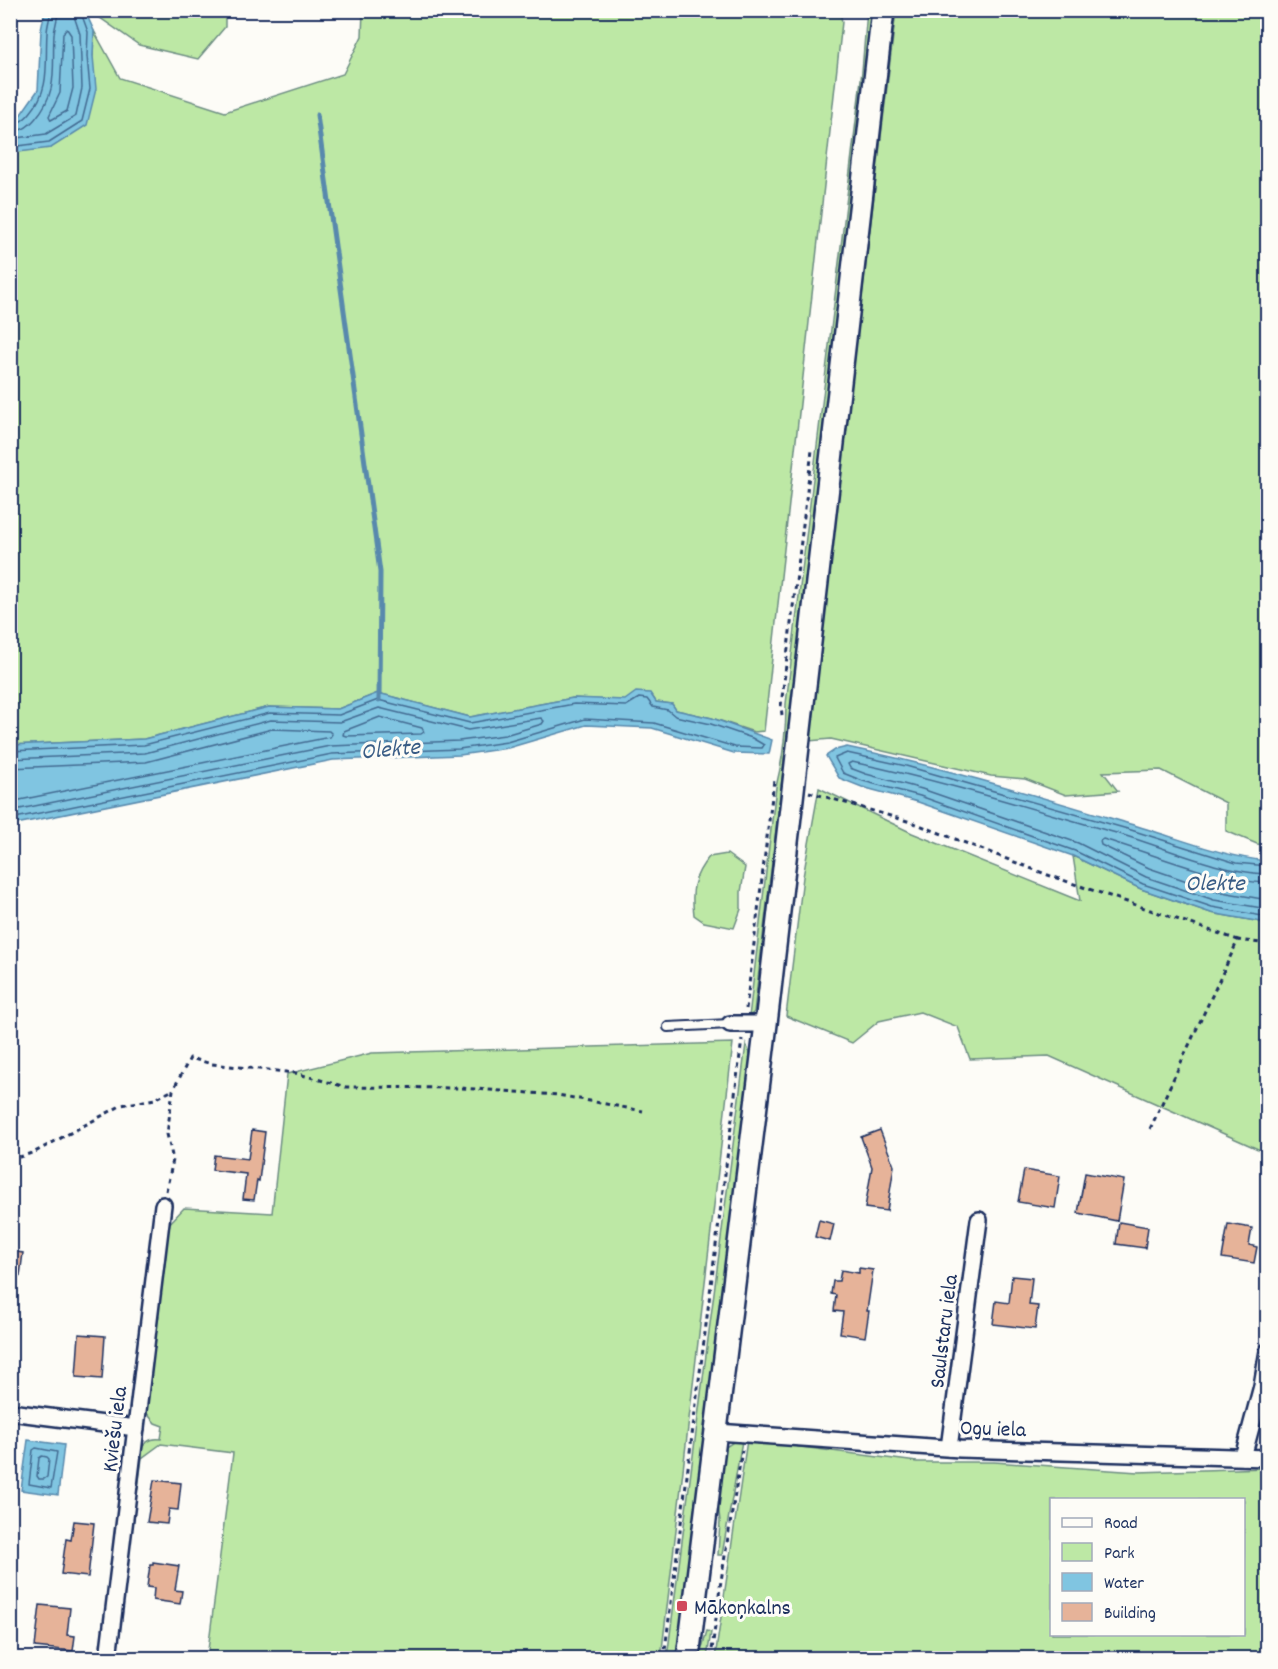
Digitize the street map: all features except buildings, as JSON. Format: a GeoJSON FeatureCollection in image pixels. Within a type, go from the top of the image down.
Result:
{"type":"FeatureCollection","features":[{"type":"Feature","properties":{"kind":"main road"},"geometry":{"type":"LineString","coordinates":[[688,1659],[766,1024],[883,10]]}},
{"type":"Feature","properties":{"kind":"street"},"geometry":{"type":"LineString","coordinates":[[737,1024],[766,1024]]}},
{"type":"Feature","properties":{"kind":"street","name":"Kviešu iela"},"geometry":{"type":"LineString","coordinates":[[108,1659],[163,1205]]}},
{"type":"Feature","properties":{"kind":"street","name":"Saulstaru iela"},"geometry":{"type":"LineString","coordinates":[[949,1448],[979,1220]]}},
{"type":"Feature","properties":{"kind":"street"},"geometry":{"type":"LineString","coordinates":[[1243,1457],[1262,1386],[1268,1351]]}},
{"type":"Feature","properties":{"kind":"street"},"geometry":{"type":"LineString","coordinates":[[10,1412],[136,1428]]}},
{"type":"Feature","properties":{"kind":"street","name":"Ogu iela"},"geometry":{"type":"LineString","coordinates":[[717,1432],[949,1448],[1268,1458]]}},
{"type":"Feature","properties":{"kind":"lane"},"geometry":{"type":"LineString","coordinates":[[668,1027],[737,1024]]}},
{"type":"Feature","properties":{"kind":"path"},"geometry":{"type":"LineString","coordinates":[[782,716],[781,706],[812,448]]}},
{"type":"Feature","properties":{"kind":"path"},"geometry":{"type":"LineString","coordinates":[[664,1659],[737,1024],[776,774]]}},
{"type":"Feature","properties":{"kind":"path"},"geometry":{"type":"LineString","coordinates":[[793,787],[914,823],[1092,891],[1238,940],[1268,944]]}},
{"type":"Feature","properties":{"kind":"path"},"geometry":{"type":"LineString","coordinates":[[1150,1129],[1238,940]]}},
{"type":"Feature","properties":{"kind":"path"},"geometry":{"type":"LineString","coordinates":[[163,1205],[173,1160],[167,1134],[173,1090],[190,1058],[212,1064],[295,1072],[346,1087],[461,1088],[558,1095],[643,1111]]}},
{"type":"Feature","properties":{"kind":"path"},"geometry":{"type":"LineString","coordinates":[[10,1160],[35,1152],[122,1105],[155,1099],[173,1090]]}},
{"type":"Feature","properties":{"kind":"path"},"geometry":{"type":"LineString","coordinates":[[711,1659],[718,1588],[745,1434]]}},
{"type":"Feature","properties":{"kind":"green space"},"geometry":{"type":"Polygon","coordinates":[[[96,11],[225,11],[225,27],[198,59],[139,45],[96,15],[96,11]]]}},
{"type":"Feature","properties":{"kind":"green space"},"geometry":{"type":"Polygon","coordinates":[[[363,11],[840,11],[842,22],[764,731],[754,732],[712,718],[676,710],[672,704],[656,702],[653,697],[626,701],[573,698],[470,717],[378,693],[338,709],[269,707],[144,739],[11,745],[10,153],[51,147],[93,56],[94,31],[120,78],[225,112],[343,74],[362,36],[363,11]]]}},
{"type":"Feature","properties":{"kind":"green space"},"geometry":{"type":"Polygon","coordinates":[[[867,11],[871,12],[867,72],[754,1012],[749,1017],[776,787],[784,746],[786,704],[862,71],[867,11]]]}},
{"type":"Feature","properties":{"kind":"green space"},"geometry":{"type":"Polygon","coordinates":[[[896,11],[1267,11],[1267,845],[1257,844],[1226,831],[1226,803],[1161,770],[1103,772],[1118,791],[1066,795],[1025,779],[991,776],[831,739],[809,741],[896,11]]]}},
{"type":"Feature","properties":{"kind":"green space"},"geometry":{"type":"Polygon","coordinates":[[[819,788],[912,833],[1080,901],[1073,856],[1141,889],[1211,913],[1267,923],[1267,1153],[1049,1056],[970,1059],[958,1027],[920,1012],[879,1021],[852,1043],[786,1016],[803,877],[819,788]]]}},
{"type":"Feature","properties":{"kind":"green space"},"geometry":{"type":"Polygon","coordinates":[[[727,854],[745,867],[741,909],[734,928],[704,922],[694,915],[693,906],[694,884],[699,871],[709,857],[727,854]]]}},
{"type":"Feature","properties":{"kind":"green space"},"geometry":{"type":"Polygon","coordinates":[[[733,1043],[661,1658],[207,1658],[233,1453],[161,1444],[142,1458],[138,1489],[135,1489],[137,1464],[142,1448],[152,1439],[161,1439],[163,1426],[155,1423],[144,1410],[167,1226],[184,1208],[272,1213],[287,1074],[372,1053],[733,1043]]]}},
{"type":"Feature","properties":{"kind":"green space"},"geometry":{"type":"Polygon","coordinates":[[[746,1044],[751,1056],[681,1644],[673,1658],[667,1658],[746,1044]]]}},
{"type":"Feature","properties":{"kind":"green space"},"geometry":{"type":"Polygon","coordinates":[[[738,1439],[742,1441],[722,1555],[718,1555],[720,1521],[717,1495],[724,1448],[738,1439]]]}},
{"type":"Feature","properties":{"kind":"green space"},"geometry":{"type":"Polygon","coordinates":[[[747,1440],[917,1462],[994,1462],[1138,1472],[1267,1468],[1267,1658],[715,1658],[747,1440]]]}},
{"type":"Feature","properties":{"kind":"green space"},"geometry":{"type":"Polygon","coordinates":[[[707,1631],[711,1632],[707,1658],[699,1658],[707,1631]]]}},
{"type":"Feature","properties":{"kind":"water"},"geometry":{"type":"Polygon","coordinates":[[[45,11],[85,11],[94,31],[93,56],[96,89],[87,125],[51,148],[11,153],[11,118],[19,117],[38,90],[41,30],[45,11]]]}},
{"type":"Feature","properties":{"kind":"water","name":"Olekte"},"geometry":{"type":"Polygon","coordinates":[[[636,692],[650,693],[656,702],[672,704],[676,710],[712,718],[772,740],[769,754],[734,753],[652,728],[586,725],[508,748],[460,755],[333,760],[11,825],[11,745],[144,739],[269,707],[338,709],[378,693],[470,717],[573,698],[625,700],[636,692]]]}},
{"type":"Feature","properties":{"kind":"water","name":"Olekte"},"geometry":{"type":"Polygon","coordinates":[[[847,747],[990,782],[1215,851],[1267,861],[1267,923],[1211,913],[1141,889],[1073,856],[918,802],[862,787],[839,778],[826,756],[835,750],[847,747]]]}},
{"type":"Feature","properties":{"kind":"water"},"geometry":{"type":"Polygon","coordinates":[[[28,1440],[64,1445],[58,1495],[21,1490],[28,1440]]]}},
{"type":"Feature","properties":{"kind":"waterway"},"geometry":{"type":"LineString","coordinates":[[317,115],[380,572],[379,700]]}},
{"type":"Feature","properties":{"kind":"place","name":"Mākoņkalns"},"geometry":{"type":"Point","coordinates":[682,1606]}}]}
